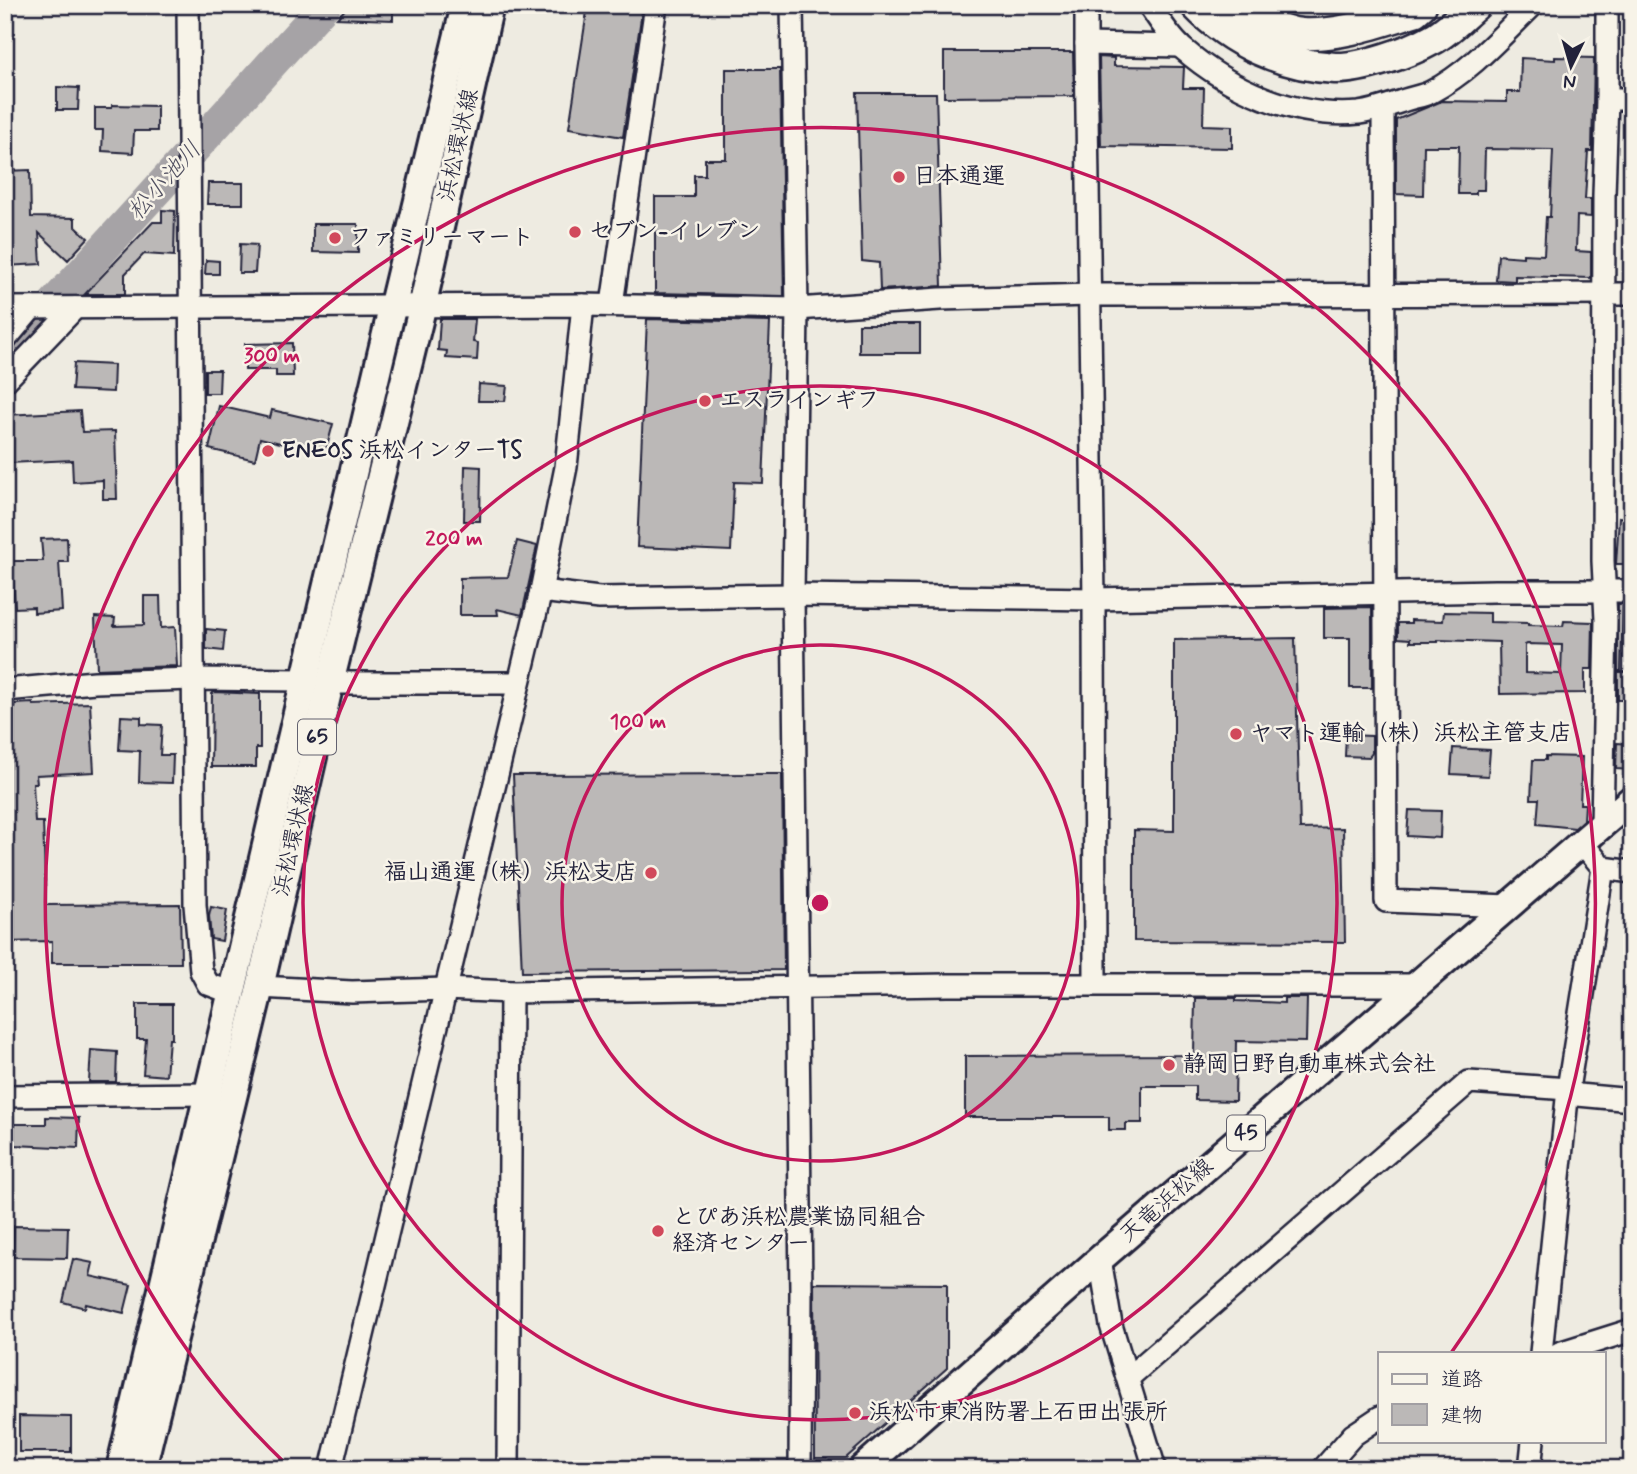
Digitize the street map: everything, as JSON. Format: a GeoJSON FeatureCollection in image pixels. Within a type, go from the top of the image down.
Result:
{"type":"FeatureCollection","features":[{"type":"Feature","properties":{"kind":"highway"},"geometry":{"type":"LineString","coordinates":[[1196,5],[1209,19],[1248,46],[1292,62],[1338,68],[1390,58],[1435,38],[1475,5]]}},
{"type":"Feature","properties":{"kind":"highway"},"geometry":{"type":"LineString","coordinates":[[1237,5],[1255,18],[1300,34],[1354,29],[1414,11],[1421,5]]}},
{"type":"Feature","properties":{"kind":"main road","name":"浜松環状線"},"geometry":{"type":"LineString","coordinates":[[142,1469],[260,987],[391,306],[465,5]]}},
{"type":"Feature","properties":{"kind":"main road","name":"浜松環状線"},"geometry":{"type":"LineString","coordinates":[[120,1469],[232,993],[422,306],[490,5]]}},
{"type":"Feature","properties":{"kind":"main road","name":"天竜浜松線"},"geometry":{"type":"LineString","coordinates":[[862,1469],[1100,1259],[1632,799]]}},
{"type":"Feature","properties":{"kind":"street"},"geometry":{"type":"LineString","coordinates":[[188,5],[195,905],[201,971],[208,984],[232,993]]}},
{"type":"Feature","properties":{"kind":"street"},"geometry":{"type":"LineString","coordinates":[[612,304],[656,5]]}},
{"type":"Feature","properties":{"kind":"street"},"geometry":{"type":"LineString","coordinates":[[792,5],[797,309],[793,595],[802,1290],[800,1469]]}},
{"type":"Feature","properties":{"kind":"street"},"geometry":{"type":"LineString","coordinates":[[1086,5],[1094,599],[1095,984]]}},
{"type":"Feature","properties":{"kind":"street"},"geometry":{"type":"LineString","coordinates":[[1149,5],[1180,46],[1238,87],[1286,105],[1332,113],[1359,113],[1429,92],[1482,55],[1533,5]]}},
{"type":"Feature","properties":{"kind":"street"},"geometry":{"type":"LineString","coordinates":[[1602,825],[1605,591],[1603,293],[1607,5]]}},
{"type":"Feature","properties":{"kind":"street"},"geometry":{"type":"LineString","coordinates":[[1086,44],[1180,46]]}},
{"type":"Feature","properties":{"kind":"street"},"geometry":{"type":"LineString","coordinates":[[1607,99],[1632,99]]}},
{"type":"Feature","properties":{"kind":"street"},"geometry":{"type":"LineString","coordinates":[[1382,108],[1386,901],[1507,906]]}},
{"type":"Feature","properties":{"kind":"street"},"geometry":{"type":"LineString","coordinates":[[5,309],[612,304],[797,309],[940,299],[1091,295],[1632,294]]}},
{"type":"Feature","properties":{"kind":"street"},"geometry":{"type":"LineString","coordinates":[[331,1469],[517,682],[541,591],[566,467],[583,305]]}},
{"type":"Feature","properties":{"kind":"street"},"geometry":{"type":"LineString","coordinates":[[5,340],[32,308]]}},
{"type":"Feature","properties":{"kind":"street"},"geometry":{"type":"LineString","coordinates":[[5,381],[69,308]]}},
{"type":"Feature","properties":{"kind":"street"},"geometry":{"type":"LineString","coordinates":[[541,591],[599,598],[793,595],[1094,599],[1632,591]]}},
{"type":"Feature","properties":{"kind":"street"},"geometry":{"type":"LineString","coordinates":[[5,690],[95,682],[194,679],[517,682]]}},
{"type":"Feature","properties":{"kind":"street"},"geometry":{"type":"LineString","coordinates":[[1583,844],[1603,868],[1632,872]]}},
{"type":"Feature","properties":{"kind":"street"},"geometry":{"type":"LineString","coordinates":[[1541,1352],[1568,1089],[1603,868]]}},
{"type":"Feature","properties":{"kind":"street"},"geometry":{"type":"LineString","coordinates":[[260,987],[352,992],[445,989],[511,992],[1095,984],[1417,985]]}},
{"type":"Feature","properties":{"kind":"street"},"geometry":{"type":"LineString","coordinates":[[508,1469],[511,992]]}},
{"type":"Feature","properties":{"kind":"street"},"geometry":{"type":"LineString","coordinates":[[1128,1378],[1469,1082],[1568,1089],[1578,1094],[1632,1100]]}},
{"type":"Feature","properties":{"kind":"street"},"geometry":{"type":"LineString","coordinates":[[5,1096],[209,1094]]}},
{"type":"Feature","properties":{"kind":"street"},"geometry":{"type":"LineString","coordinates":[[1100,1259],[1111,1325],[1156,1469]]}},
{"type":"Feature","properties":{"kind":"street"},"geometry":{"type":"LineString","coordinates":[[1562,1352],[1632,1330]]}},
{"type":"Feature","properties":{"kind":"street"},"geometry":{"type":"LineString","coordinates":[[1323,1469],[1353,1435],[1378,1418]]}},
{"type":"Feature","properties":{"kind":"street"},"geometry":{"type":"LineString","coordinates":[[1530,1469],[1533,1442]]}},
{"type":"Feature","properties":{"kind":"building"},"geometry":{"type":"Polygon","coordinates":[[[349,5],[393,5],[393,20],[337,18],[349,5]]]}},
{"type":"Feature","properties":{"kind":"building"},"geometry":{"type":"Polygon","coordinates":[[[588,5],[643,5],[623,137],[569,128],[588,5]]]}},
{"type":"Feature","properties":{"kind":"building"},"geometry":{"type":"Polygon","coordinates":[[[944,52],[1073,52],[1074,96],[944,97],[944,52]]]}},
{"type":"Feature","properties":{"kind":"building"},"geometry":{"type":"Polygon","coordinates":[[[1099,57],[1114,58],[1114,66],[1184,67],[1183,88],[1204,88],[1203,125],[1232,126],[1232,148],[1101,146],[1099,57]]]}},
{"type":"Feature","properties":{"kind":"building"},"geometry":{"type":"Polygon","coordinates":[[[1555,57],[1594,58],[1592,151],[1588,151],[1585,199],[1591,199],[1591,217],[1577,216],[1576,251],[1591,252],[1591,278],[1515,276],[1515,281],[1496,280],[1498,255],[1544,255],[1546,217],[1550,217],[1553,150],[1485,149],[1484,190],[1476,190],[1476,194],[1458,194],[1459,146],[1424,146],[1423,195],[1396,194],[1396,120],[1442,101],[1507,102],[1507,92],[1520,92],[1521,58],[1555,60],[1555,57]]]}},
{"type":"Feature","properties":{"kind":"building"},"geometry":{"type":"Polygon","coordinates":[[[726,69],[780,69],[784,296],[655,293],[655,197],[694,197],[694,175],[705,175],[705,159],[726,159],[726,69]]]}},
{"type":"Feature","properties":{"kind":"building"},"geometry":{"type":"Polygon","coordinates":[[[57,87],[79,88],[78,110],[57,110],[57,87]]]}},
{"type":"Feature","properties":{"kind":"building","name":"日本通運"},"geometry":{"type":"Polygon","coordinates":[[[857,93],[936,93],[942,286],[880,290],[879,263],[862,261],[857,93]]]}},
{"type":"Feature","properties":{"kind":"building"},"geometry":{"type":"Polygon","coordinates":[[[112,105],[157,106],[157,131],[134,131],[133,153],[102,151],[103,130],[95,130],[95,108],[112,108],[112,105]]]}},
{"type":"Feature","properties":{"kind":"building"},"geometry":{"type":"Polygon","coordinates":[[[30,170],[31,217],[75,218],[75,226],[88,238],[68,260],[39,233],[41,264],[5,266],[5,207],[8,207],[5,171],[30,170]]]}},
{"type":"Feature","properties":{"kind":"building"},"geometry":{"type":"Polygon","coordinates":[[[208,183],[243,183],[243,204],[207,204],[208,183]]]}},
{"type":"Feature","properties":{"kind":"building"},"geometry":{"type":"Polygon","coordinates":[[[162,210],[175,211],[174,256],[144,254],[125,274],[125,294],[85,294],[153,222],[162,222],[162,210]]]}},
{"type":"Feature","properties":{"kind":"building","name":"ファミリーマート"},"geometry":{"type":"Polygon","coordinates":[[[313,224],[358,224],[358,253],[313,252],[313,224]]]}},
{"type":"Feature","properties":{"kind":"building"},"geometry":{"type":"Polygon","coordinates":[[[240,244],[257,245],[255,273],[239,273],[240,244]]]}},
{"type":"Feature","properties":{"kind":"building"},"geometry":{"type":"Polygon","coordinates":[[[206,260],[219,261],[219,274],[205,274],[206,260]]]}},
{"type":"Feature","properties":{"kind":"building"},"geometry":{"type":"Polygon","coordinates":[[[440,319],[475,319],[473,342],[478,343],[477,360],[446,358],[447,351],[438,350],[440,319]]]}},
{"type":"Feature","properties":{"kind":"building","name":"エスラインギフ"},"geometry":{"type":"Polygon","coordinates":[[[647,319],[770,322],[763,483],[734,482],[731,551],[637,547],[647,319]]]}},
{"type":"Feature","properties":{"kind":"building"},"geometry":{"type":"Polygon","coordinates":[[[859,324],[920,324],[920,353],[859,353],[859,324]]]}},
{"type":"Feature","properties":{"kind":"building"},"geometry":{"type":"Polygon","coordinates":[[[292,343],[293,376],[276,376],[276,370],[245,370],[245,344],[292,343]]]}},
{"type":"Feature","properties":{"kind":"building"},"geometry":{"type":"Polygon","coordinates":[[[74,363],[114,365],[113,392],[72,390],[74,363]]]}},
{"type":"Feature","properties":{"kind":"building"},"geometry":{"type":"Polygon","coordinates":[[[205,370],[220,370],[219,393],[205,393],[205,370]]]}},
{"type":"Feature","properties":{"kind":"building"},"geometry":{"type":"Polygon","coordinates":[[[479,384],[507,386],[505,401],[478,401],[479,384]]]}},
{"type":"Feature","properties":{"kind":"building"},"geometry":{"type":"Polygon","coordinates":[[[219,406],[270,418],[272,410],[333,424],[325,454],[260,438],[255,460],[209,449],[219,406]]]}},
{"type":"Feature","properties":{"kind":"building"},"geometry":{"type":"Polygon","coordinates":[[[80,411],[82,432],[115,431],[117,499],[103,499],[103,480],[73,482],[72,460],[9,463],[6,415],[80,411]]]}},
{"type":"Feature","properties":{"kind":"building"},"geometry":{"type":"Polygon","coordinates":[[[465,466],[481,467],[480,521],[464,521],[465,466]]]}},
{"type":"Feature","properties":{"kind":"building"},"geometry":{"type":"Polygon","coordinates":[[[1619,517],[1632,519],[1629,564],[1616,564],[1619,517]]]}},
{"type":"Feature","properties":{"kind":"building"},"geometry":{"type":"Polygon","coordinates":[[[67,538],[68,562],[59,562],[62,611],[34,613],[34,607],[15,608],[13,578],[7,578],[7,561],[43,561],[41,539],[67,538]]]}},
{"type":"Feature","properties":{"kind":"building"},"geometry":{"type":"Polygon","coordinates":[[[517,541],[537,546],[522,615],[497,609],[498,615],[460,615],[460,578],[508,577],[517,541]]]}},
{"type":"Feature","properties":{"kind":"building"},"geometry":{"type":"Polygon","coordinates":[[[144,596],[160,596],[161,628],[175,627],[177,666],[97,669],[95,617],[115,618],[114,626],[144,625],[144,596]]]}},
{"type":"Feature","properties":{"kind":"building"},"geometry":{"type":"Polygon","coordinates":[[[1618,604],[1623,604],[1621,671],[1618,671],[1618,604]]]}},
{"type":"Feature","properties":{"kind":"building"},"geometry":{"type":"Polygon","coordinates":[[[1372,607],[1372,688],[1350,688],[1350,638],[1324,638],[1324,608],[1372,607]]]}},
{"type":"Feature","properties":{"kind":"building"},"geometry":{"type":"Polygon","coordinates":[[[1444,612],[1490,613],[1490,622],[1528,625],[1563,626],[1564,621],[1593,622],[1592,669],[1585,669],[1585,693],[1500,694],[1499,642],[1410,642],[1410,639],[1398,638],[1398,623],[1411,623],[1411,620],[1443,621],[1444,612]],[[1525,645],[1525,673],[1561,674],[1562,645],[1525,645]]]}},
{"type":"Feature","properties":{"kind":"building"},"geometry":{"type":"Polygon","coordinates":[[[206,629],[225,631],[223,651],[206,649],[206,629]]]}},
{"type":"Feature","properties":{"kind":"building","name":"ヤマト運輸（株）浜松主管支店"},"geometry":{"type":"Polygon","coordinates":[[[1295,638],[1300,829],[1343,828],[1345,942],[1134,941],[1134,830],[1174,831],[1174,640],[1295,638]]]}},
{"type":"Feature","properties":{"kind":"building"},"geometry":{"type":"Polygon","coordinates":[[[1618,672],[1632,672],[1632,700],[1618,700],[1618,672]]]}},
{"type":"Feature","properties":{"kind":"building"},"geometry":{"type":"Polygon","coordinates":[[[214,692],[260,694],[260,748],[256,748],[256,767],[211,767],[214,692]]]}},
{"type":"Feature","properties":{"kind":"building"},"geometry":{"type":"Polygon","coordinates":[[[90,703],[94,772],[36,775],[37,783],[33,783],[35,822],[43,822],[46,905],[180,904],[181,963],[52,963],[52,941],[5,942],[5,718],[14,717],[14,704],[90,703]]]}},
{"type":"Feature","properties":{"kind":"building"},"geometry":{"type":"Polygon","coordinates":[[[121,716],[141,717],[141,724],[162,725],[160,755],[173,755],[172,783],[139,782],[140,751],[119,750],[121,716]]]}},
{"type":"Feature","properties":{"kind":"building"},"geometry":{"type":"Polygon","coordinates":[[[1346,735],[1372,736],[1372,753],[1369,757],[1345,756],[1346,735]]]}},
{"type":"Feature","properties":{"kind":"building"},"geometry":{"type":"Polygon","coordinates":[[[1617,743],[1632,744],[1632,770],[1616,769],[1617,743]]]}},
{"type":"Feature","properties":{"kind":"building"},"geometry":{"type":"Polygon","coordinates":[[[1453,748],[1490,750],[1488,776],[1451,774],[1453,748]]]}},
{"type":"Feature","properties":{"kind":"building"},"geometry":{"type":"Polygon","coordinates":[[[1546,756],[1582,757],[1580,804],[1585,804],[1584,820],[1575,828],[1537,824],[1539,799],[1531,799],[1533,760],[1546,760],[1546,756]]]}},
{"type":"Feature","properties":{"kind":"building","name":"福山通運（株）浜松支店"},"geometry":{"type":"Polygon","coordinates":[[[782,774],[784,970],[522,972],[513,775],[782,774]]]}},
{"type":"Feature","properties":{"kind":"building"},"geometry":{"type":"Polygon","coordinates":[[[1409,810],[1441,811],[1440,838],[1407,836],[1409,810]]]}},
{"type":"Feature","properties":{"kind":"building"},"geometry":{"type":"Polygon","coordinates":[[[211,907],[227,910],[222,941],[211,939],[211,907]]]}},
{"type":"Feature","properties":{"kind":"building"},"geometry":{"type":"Polygon","coordinates":[[[1195,998],[1236,998],[1236,1001],[1284,1003],[1284,998],[1307,998],[1306,1042],[1236,1041],[1235,1101],[1195,1100],[1195,1086],[1142,1086],[1142,1123],[1126,1123],[1126,1130],[1109,1130],[1109,1117],[965,1117],[965,1056],[1194,1055],[1195,998]]]}},
{"type":"Feature","properties":{"kind":"building"},"geometry":{"type":"Polygon","coordinates":[[[137,1004],[172,1004],[172,1039],[169,1039],[166,1076],[143,1074],[146,1039],[137,1039],[137,1004]]]}},
{"type":"Feature","properties":{"kind":"building"},"geometry":{"type":"Polygon","coordinates":[[[91,1050],[117,1052],[116,1082],[89,1082],[91,1050]]]}},
{"type":"Feature","properties":{"kind":"building"},"geometry":{"type":"Polygon","coordinates":[[[46,1117],[79,1118],[78,1148],[14,1145],[14,1124],[46,1124],[46,1117]]]}},
{"type":"Feature","properties":{"kind":"building"},"geometry":{"type":"Polygon","coordinates":[[[14,1226],[68,1227],[67,1258],[13,1257],[14,1226]]]}},
{"type":"Feature","properties":{"kind":"building"},"geometry":{"type":"Polygon","coordinates":[[[73,1259],[93,1263],[90,1276],[131,1285],[124,1313],[86,1304],[85,1308],[63,1302],[73,1259]]]}},
{"type":"Feature","properties":{"kind":"building","name":"浜松市東消防署上石田出張所"},"geometry":{"type":"Polygon","coordinates":[[[814,1283],[947,1284],[947,1368],[846,1458],[815,1458],[814,1283]]]}},
{"type":"Feature","properties":{"kind":"building"},"geometry":{"type":"Polygon","coordinates":[[[19,1416],[71,1417],[71,1452],[19,1452],[19,1416]]]}},
{"type":"Feature","properties":{"kind":"waterway","name":"松小池川"},"geometry":{"type":"LineString","coordinates":[[5,357],[325,5]]}},
{"type":"Feature","properties":{"kind":"place","name":"日本通運"},"geometry":{"type":"Point","coordinates":[899,177]}},
{"type":"Feature","properties":{"kind":"place","name":"セブン-イレブン"},"geometry":{"type":"Point","coordinates":[575,232]}},
{"type":"Feature","properties":{"kind":"place","name":"ファミリーマート"},"geometry":{"type":"Point","coordinates":[335,238]}},
{"type":"Feature","properties":{"kind":"place","name":"エスラインギフ"},"geometry":{"type":"Point","coordinates":[705,401]}},
{"type":"Feature","properties":{"kind":"place","name":"ENEOS 浜松インターTS"},"geometry":{"type":"Point","coordinates":[268,451]}},
{"type":"Feature","properties":{"kind":"place","name":"ヤマト運輸（株）浜松主管支店"},"geometry":{"type":"Point","coordinates":[1236,734]}},
{"type":"Feature","properties":{"kind":"place","name":"福山通運（株）浜松支店"},"geometry":{"type":"Point","coordinates":[651,873]}},
{"type":"Feature","properties":{"kind":"place","name":"静岡日野自動車株式会社"},"geometry":{"type":"Point","coordinates":[1169,1065]}},
{"type":"Feature","properties":{"kind":"place","name":"とぴあ浜松農業協同組合 経済センター"},"geometry":{"type":"Point","coordinates":[658,1231]}},
{"type":"Feature","properties":{"kind":"place","name":"浜松市東消防署上石田出張所"},"geometry":{"type":"Point","coordinates":[855,1413]}}]}
